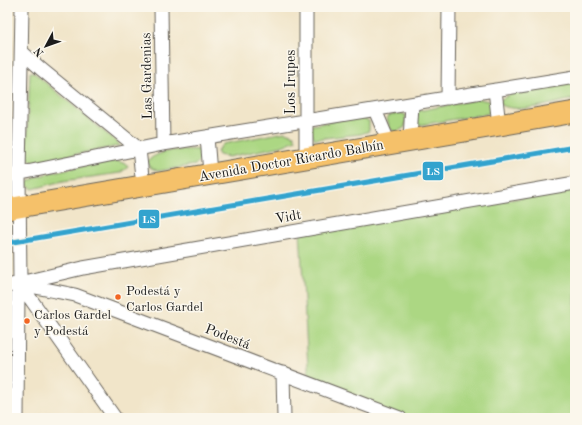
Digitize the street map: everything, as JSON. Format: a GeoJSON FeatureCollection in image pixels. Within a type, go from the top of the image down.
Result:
{"type":"FeatureCollection","features":[{"type":"Feature","properties":{"kind":"main road","name":"Avenida Doctor Ricardo Balbín"},"geometry":{"type":"LineString","coordinates":[[13,208],[210,173],[575,112]]}},
{"type":"Feature","properties":{"kind":"street"},"geometry":{"type":"LineString","coordinates":[[16,418],[18,289],[20,284],[13,208],[13,175],[22,52],[22,7]]}},
{"type":"Feature","properties":{"kind":"street","name":"Las Gardenias"},"geometry":{"type":"LineString","coordinates":[[161,7],[162,144]]}},
{"type":"Feature","properties":{"kind":"street","name":"Los Irupes"},"geometry":{"type":"LineString","coordinates":[[306,7],[306,157]]}},
{"type":"Feature","properties":{"kind":"street"},"geometry":{"type":"LineString","coordinates":[[448,98],[449,7]]}},
{"type":"Feature","properties":{"kind":"street"},"geometry":{"type":"LineString","coordinates":[[22,52],[139,149],[143,186]]}},
{"type":"Feature","properties":{"kind":"street"},"geometry":{"type":"LineString","coordinates":[[13,175],[162,144],[306,122],[575,77]]}},
{"type":"Feature","properties":{"kind":"street"},"geometry":{"type":"LineString","coordinates":[[495,90],[499,125]]}},
{"type":"Feature","properties":{"kind":"street"},"geometry":{"type":"LineString","coordinates":[[410,140],[412,104]]}},
{"type":"Feature","properties":{"kind":"street"},"geometry":{"type":"LineString","coordinates":[[375,110],[389,143]]}},
{"type":"Feature","properties":{"kind":"street"},"geometry":{"type":"LineString","coordinates":[[207,137],[210,173]]}},
{"type":"Feature","properties":{"kind":"street","name":"Vidt"},"geometry":{"type":"LineString","coordinates":[[7,286],[83,268],[575,183]]}},
{"type":"Feature","properties":{"kind":"street"},"geometry":{"type":"LineString","coordinates":[[20,284],[115,418]]}},
{"type":"Feature","properties":{"kind":"street","name":"Podestá"},"geometry":{"type":"LineString","coordinates":[[20,284],[75,295],[400,418]]}},
{"type":"Feature","properties":{"kind":"street"},"geometry":{"type":"LineString","coordinates":[[283,374],[284,418]]}},
{"type":"Feature","properties":{"kind":"green space"},"geometry":{"type":"Polygon","coordinates":[[[30,72],[33,72],[119,144],[119,146],[33,162],[26,156],[30,72]]]}},
{"type":"Feature","properties":{"kind":"green space"},"geometry":{"type":"Polygon","coordinates":[[[575,81],[575,99],[527,108],[501,105],[500,100],[514,92],[575,81]]]}},
{"type":"Feature","properties":{"kind":"green space"},"geometry":{"type":"Polygon","coordinates":[[[479,99],[489,101],[494,105],[491,112],[420,125],[415,122],[418,111],[479,99]]]}},
{"type":"Feature","properties":{"kind":"green space"},"geometry":{"type":"Polygon","coordinates":[[[400,113],[406,115],[405,127],[397,132],[390,129],[387,118],[390,115],[400,113]]]}},
{"type":"Feature","properties":{"kind":"green space"},"geometry":{"type":"Polygon","coordinates":[[[349,118],[362,118],[369,121],[369,131],[361,134],[315,139],[308,126],[349,118]]]}},
{"type":"Feature","properties":{"kind":"green space"},"geometry":{"type":"Polygon","coordinates":[[[285,132],[294,135],[296,140],[282,146],[228,157],[219,155],[217,151],[223,144],[285,132]]]}},
{"type":"Feature","properties":{"kind":"green space"},"geometry":{"type":"Polygon","coordinates":[[[200,150],[200,160],[195,165],[158,171],[149,167],[148,161],[165,152],[200,150]]]}},
{"type":"Feature","properties":{"kind":"green space"},"geometry":{"type":"Polygon","coordinates":[[[117,161],[126,164],[128,167],[120,173],[63,181],[33,189],[27,186],[27,183],[43,175],[117,161]]]}},
{"type":"Feature","properties":{"kind":"green space"},"geometry":{"type":"Polygon","coordinates":[[[575,190],[575,418],[400,418],[309,384],[300,231],[575,190]]]}},
{"type":"Feature","properties":{"kind":"transit line","name":"LS"},"geometry":{"type":"LineString","coordinates":[[7,243],[575,147]]}},
{"type":"Feature","properties":{"kind":"place","name":"Podestá y Carlos Gardel"},"geometry":{"type":"Point","coordinates":[118,297]}},
{"type":"Feature","properties":{"kind":"place","name":"Carlos Gardel y Podestá"},"geometry":{"type":"Point","coordinates":[27,321]}}]}
